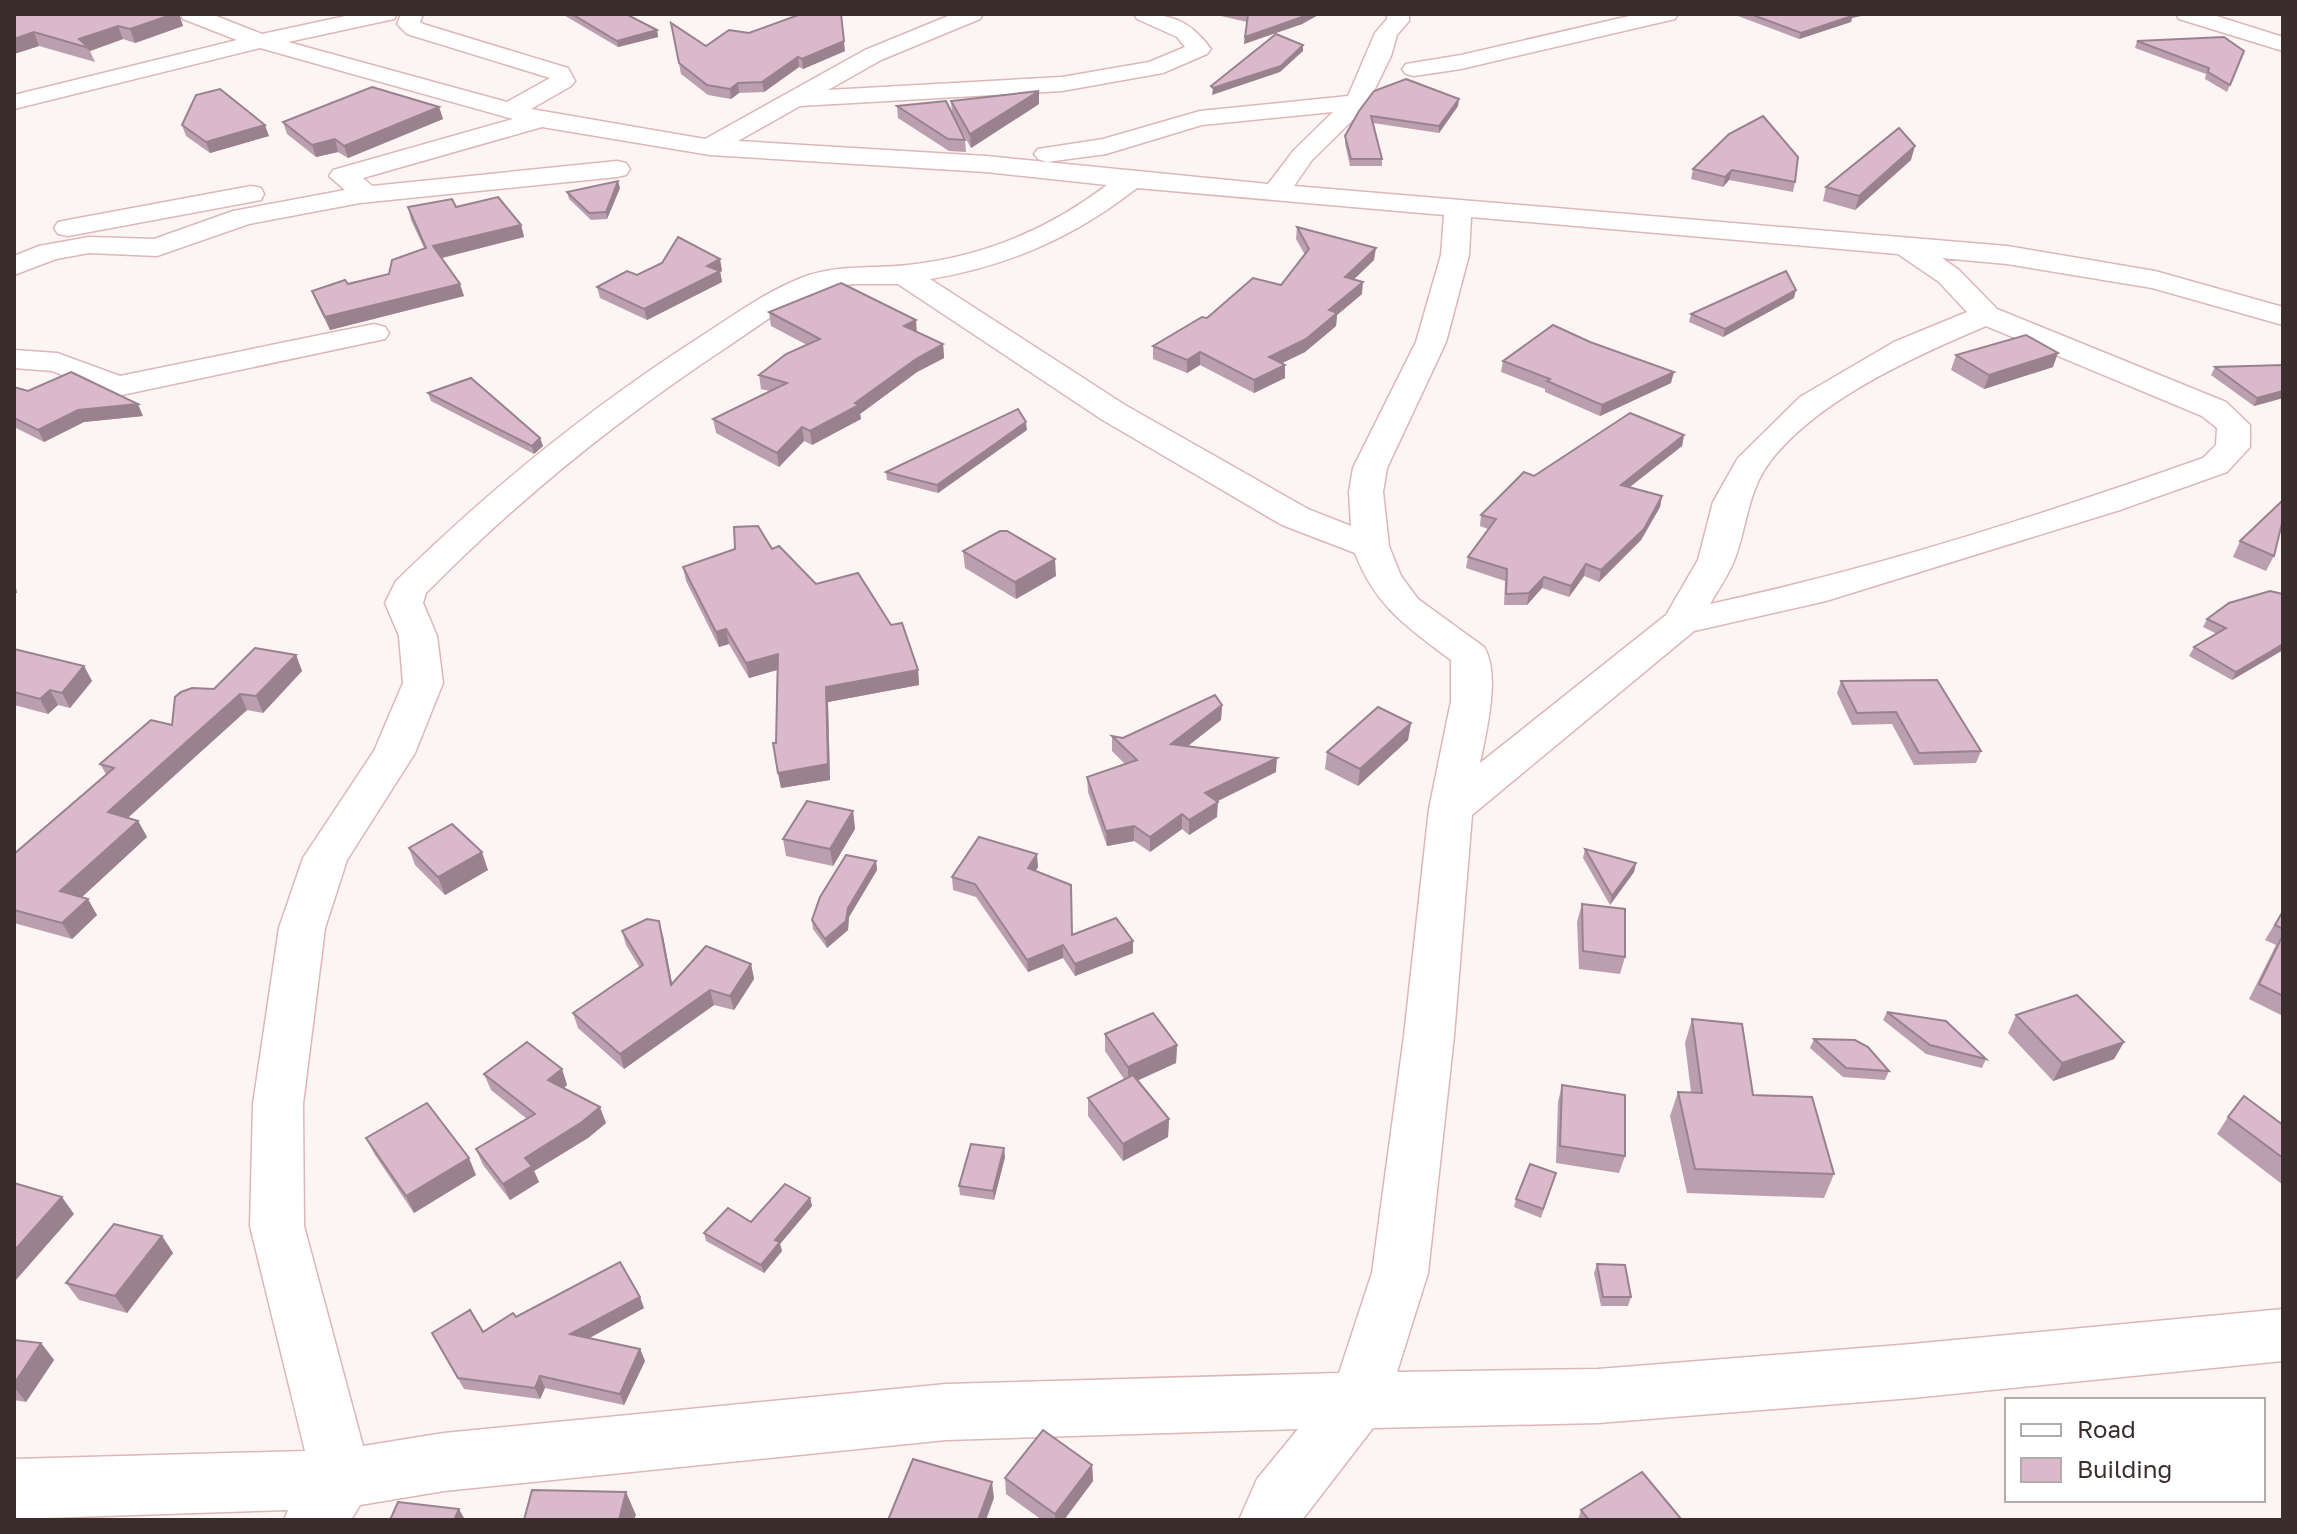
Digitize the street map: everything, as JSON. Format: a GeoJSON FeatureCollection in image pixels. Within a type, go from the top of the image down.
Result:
{"type":"FeatureCollection","features":[{"type":"Feature","properties":{"kind":"street"},"geometry":{"type":"LineString","coordinates":[[191,14],[260,41],[541,119],[710,147],[986,164],[1131,180],[2007,255],[2155,280],[2283,291]]}},
{"type":"Feature","properties":{"kind":"street"},"geometry":{"type":"LineString","coordinates":[[14,102],[260,41],[386,14]]}},
{"type":"Feature","properties":{"kind":"street"},"geometry":{"type":"LineString","coordinates":[[710,147],[873,55],[972,14]]}},
{"type":"Feature","properties":{"kind":"street"},"geometry":{"type":"LineString","coordinates":[[799,99],[1062,84],[1155,68],[1199,49],[1185,32],[1145,14]]}},
{"type":"Feature","properties":{"kind":"street"},"geometry":{"type":"LineString","coordinates":[[1276,192],[1303,155],[1357,102],[1379,56],[1386,33],[1398,21],[1398,14]]}},
{"type":"Feature","properties":{"kind":"street"},"geometry":{"type":"LineString","coordinates":[[1414,69],[1461,62],[1667,14]]}},
{"type":"Feature","properties":{"kind":"street"},"geometry":{"type":"LineString","coordinates":[[2187,14],[2283,44]]}},
{"type":"Feature","properties":{"kind":"street"},"geometry":{"type":"LineString","coordinates":[[2252,34],[2277,16]]}},
{"type":"Feature","properties":{"kind":"street"},"geometry":{"type":"LineString","coordinates":[[390,76],[414,22],[560,73],[563,81],[510,110]]}},
{"type":"Feature","properties":{"kind":"street"},"geometry":{"type":"LineString","coordinates":[[986,164],[1106,146],[1144,132],[1200,118],[1357,102]]}},
{"type":"Feature","properties":{"kind":"street"},"geometry":{"type":"LineString","coordinates":[[14,266],[49,252],[89,245],[157,248],[243,217],[351,186],[541,119]]}},
{"type":"Feature","properties":{"kind":"street"},"geometry":{"type":"LineString","coordinates":[[14,238],[351,186],[617,169]]}},
{"type":"Feature","properties":{"kind":"street"},"geometry":{"type":"LineString","coordinates":[[328,1499],[277,1226],[278,1104],[302,928],[325,858],[394,753],[423,683],[418,636],[404,603],[409,589],[479,518],[542,463],[651,381],[775,302],[822,280],[858,273],[903,274],[980,262],[1033,244],[1093,211],[1131,180]]}},
{"type":"Feature","properties":{"kind":"street"},"geometry":{"type":"LineString","coordinates":[[1270,1520],[1279,1500],[1359,1400],[1400,1273],[1429,1036],[1451,809],[1471,701],[1470,656],[1405,607],[1383,578],[1371,546],[1366,492],[1370,468],[1431,342],[1455,255],[1458,208]]}},
{"type":"Feature","properties":{"kind":"street"},"geometry":{"type":"LineString","coordinates":[[1681,622],[1813,593],[2108,503],[2215,465],[2233,447],[2234,425],[2214,409],[1986,315],[1949,276],[1907,247]]}},
{"type":"Feature","properties":{"kind":"street"},"geometry":{"type":"LineString","coordinates":[[903,274],[1152,435],[1295,517],[1371,546]]}},
{"type":"Feature","properties":{"kind":"street"},"geometry":{"type":"LineString","coordinates":[[2155,280],[2283,316]]}},
{"type":"Feature","properties":{"kind":"street"},"geometry":{"type":"LineString","coordinates":[[1451,809],[1681,622],[1716,560],[1731,502],[1755,458],[1811,404],[1905,349],[1986,315]]}},
{"type":"Feature","properties":{"kind":"street"},"geometry":{"type":"LineString","coordinates":[[14,359],[57,362],[109,384],[123,386],[374,333]]}},
{"type":"Feature","properties":{"kind":"street"},"geometry":{"type":"LineString","coordinates":[[14,1489],[328,1499],[444,1462],[946,1412],[1598,1396],[1912,1371],[2283,1335]]}},
{"type":"Feature","properties":{"kind":"building"},"geometry":{"type":"Polygon","coordinates":[[[14,14],[174,14],[130,29],[118,26],[79,39],[89,48],[34,32],[14,39],[14,14]]]}},
{"type":"Feature","properties":{"kind":"building"},"geometry":{"type":"Polygon","coordinates":[[[572,14],[626,14],[657,30],[617,41],[572,14]]]}},
{"type":"Feature","properties":{"kind":"building"},"geometry":{"type":"Polygon","coordinates":[[[801,14],[841,14],[844,41],[802,59],[798,57],[762,82],[738,83],[730,89],[707,85],[679,63],[671,23],[706,46],[729,30],[749,33],[801,14]]]}},
{"type":"Feature","properties":{"kind":"building"},"geometry":{"type":"Polygon","coordinates":[[[1244,14],[1308,14],[1245,37],[1248,15],[1244,14]]]}},
{"type":"Feature","properties":{"kind":"building"},"geometry":{"type":"Polygon","coordinates":[[[1750,14],[1849,14],[1852,16],[1801,33],[1750,14]]]}},
{"type":"Feature","properties":{"kind":"building"},"geometry":{"type":"Polygon","coordinates":[[[1276,34],[1303,45],[1281,66],[1213,88],[1211,86],[1276,34]]]}},
{"type":"Feature","properties":{"kind":"building"},"geometry":{"type":"Polygon","coordinates":[[[2224,37],[2244,51],[2230,85],[2208,72],[2209,68],[2137,41],[2224,37]]]}},
{"type":"Feature","properties":{"kind":"building"},"geometry":{"type":"Polygon","coordinates":[[[1406,79],[1459,99],[1439,126],[1371,116],[1382,159],[1351,159],[1345,136],[1359,111],[1374,91],[1406,79]]]}},
{"type":"Feature","properties":{"kind":"building"},"geometry":{"type":"Polygon","coordinates":[[[372,87],[439,107],[344,146],[335,139],[312,145],[283,122],[372,87]]]}},
{"type":"Feature","properties":{"kind":"building"},"geometry":{"type":"Polygon","coordinates":[[[220,89],[265,125],[206,142],[182,125],[196,95],[220,89]]]}},
{"type":"Feature","properties":{"kind":"building"},"geometry":{"type":"Polygon","coordinates":[[[1039,91],[970,134],[951,101],[1039,91]]]}},
{"type":"Feature","properties":{"kind":"building"},"geometry":{"type":"Polygon","coordinates":[[[946,101],[965,140],[948,139],[897,106],[946,101]]]}},
{"type":"Feature","properties":{"kind":"building"},"geometry":{"type":"Polygon","coordinates":[[[1763,116],[1798,157],[1795,182],[1732,170],[1725,177],[1693,169],[1729,134],[1763,116]]]}},
{"type":"Feature","properties":{"kind":"building"},"geometry":{"type":"Polygon","coordinates":[[[1899,128],[1915,146],[1859,196],[1826,187],[1899,128]]]}},
{"type":"Feature","properties":{"kind":"building"},"geometry":{"type":"Polygon","coordinates":[[[618,181],[606,212],[589,213],[567,192],[618,181]]]}},
{"type":"Feature","properties":{"kind":"building"},"geometry":{"type":"Polygon","coordinates":[[[498,197],[521,225],[433,246],[460,284],[325,317],[312,291],[345,280],[348,284],[389,274],[392,260],[426,248],[408,207],[452,199],[456,207],[498,197]]]}},
{"type":"Feature","properties":{"kind":"building"},"geometry":{"type":"Polygon","coordinates":[[[1297,227],[1376,248],[1345,277],[1363,282],[1329,310],[1337,313],[1306,339],[1269,357],[1285,365],[1254,380],[1200,352],[1187,360],[1153,346],[1202,317],[1207,318],[1253,278],[1281,285],[1309,249],[1297,227]]]}},
{"type":"Feature","properties":{"kind":"building"},"geometry":{"type":"Polygon","coordinates":[[[678,237],[720,259],[707,266],[720,271],[644,309],[597,287],[627,271],[637,275],[662,263],[678,237]]]}},
{"type":"Feature","properties":{"kind":"building"},"geometry":{"type":"Polygon","coordinates":[[[1786,271],[1796,290],[1725,329],[1691,314],[1786,271]]]}},
{"type":"Feature","properties":{"kind":"building"},"geometry":{"type":"Polygon","coordinates":[[[841,283],[916,320],[904,326],[943,344],[916,359],[855,403],[859,405],[810,431],[802,427],[777,453],[713,419],[787,383],[759,375],[786,354],[820,339],[769,312],[841,283]]]}},
{"type":"Feature","properties":{"kind":"building"},"geometry":{"type":"Polygon","coordinates":[[[1553,325],[1590,342],[1674,372],[1602,405],[1547,381],[1550,379],[1503,361],[1553,325]]]}},
{"type":"Feature","properties":{"kind":"building"},"geometry":{"type":"Polygon","coordinates":[[[2026,335],[2058,353],[1989,375],[1956,355],[2026,335]]]}},
{"type":"Feature","properties":{"kind":"building"},"geometry":{"type":"Polygon","coordinates":[[[2283,365],[2283,391],[2257,398],[2215,367],[2283,365]]]}},
{"type":"Feature","properties":{"kind":"building"},"geometry":{"type":"Polygon","coordinates":[[[71,372],[138,404],[78,410],[38,430],[14,418],[14,387],[28,391],[71,372]]]}},
{"type":"Feature","properties":{"kind":"building"},"geometry":{"type":"Polygon","coordinates":[[[471,378],[540,438],[532,446],[428,393],[471,378]]]}},
{"type":"Feature","properties":{"kind":"building"},"geometry":{"type":"Polygon","coordinates":[[[1018,409],[1026,422],[937,485],[886,472],[1018,409]]]}},
{"type":"Feature","properties":{"kind":"building"},"geometry":{"type":"Polygon","coordinates":[[[1630,413],[1684,435],[1621,485],[1662,496],[1644,529],[1601,570],[1586,564],[1571,586],[1544,577],[1529,593],[1506,594],[1507,569],[1468,557],[1496,519],[1481,515],[1524,472],[1534,476],[1630,413]]]}},
{"type":"Feature","properties":{"kind":"building"},"geometry":{"type":"Polygon","coordinates":[[[2283,500],[2283,519],[2274,556],[2240,541],[2283,500]]]}},
{"type":"Feature","properties":{"kind":"building"},"geometry":{"type":"Polygon","coordinates":[[[758,526],[772,549],[779,546],[816,584],[858,573],[891,625],[902,623],[918,670],[826,687],[828,764],[778,773],[773,743],[776,743],[778,654],[746,663],[726,629],[716,632],[683,567],[735,549],[734,527],[758,526]]]}},
{"type":"Feature","properties":{"kind":"building"},"geometry":{"type":"Polygon","coordinates":[[[1000,531],[1007,531],[1055,559],[1015,582],[963,551],[1000,531]]]}},
{"type":"Feature","properties":{"kind":"building"},"geometry":{"type":"Polygon","coordinates":[[[2270,591],[2283,594],[2283,644],[2236,672],[2194,647],[2226,628],[2207,619],[2229,603],[2270,591]]]}},
{"type":"Feature","properties":{"kind":"building"},"geometry":{"type":"Polygon","coordinates":[[[255,648],[296,655],[256,696],[240,694],[108,812],[138,821],[60,891],[88,899],[62,923],[14,910],[14,854],[114,768],[100,764],[151,720],[172,725],[175,697],[192,688],[214,689],[255,648]]]}},
{"type":"Feature","properties":{"kind":"building"},"geometry":{"type":"Polygon","coordinates":[[[14,649],[84,666],[62,693],[50,690],[40,699],[14,692],[14,649]]]}},
{"type":"Feature","properties":{"kind":"building"},"geometry":{"type":"Polygon","coordinates":[[[1937,680],[1981,751],[1919,753],[1896,712],[1857,713],[1841,681],[1937,680]]]}},
{"type":"Feature","properties":{"kind":"building"},"geometry":{"type":"Polygon","coordinates":[[[1215,695],[1222,705],[1171,744],[1277,758],[1205,793],[1218,802],[1189,820],[1182,814],[1150,837],[1134,826],[1106,831],[1087,777],[1137,760],[1112,736],[1123,738],[1215,695]]]}},
{"type":"Feature","properties":{"kind":"building"},"geometry":{"type":"Polygon","coordinates":[[[1378,707],[1411,723],[1360,769],[1327,752],[1378,707]]]}},
{"type":"Feature","properties":{"kind":"building"},"geometry":{"type":"Polygon","coordinates":[[[807,801],[853,811],[830,849],[783,839],[807,801]]]}},
{"type":"Feature","properties":{"kind":"building"},"geometry":{"type":"Polygon","coordinates":[[[452,824],[482,852],[438,877],[409,848],[452,824]]]}},
{"type":"Feature","properties":{"kind":"building"},"geometry":{"type":"Polygon","coordinates":[[[979,837],[1037,854],[1028,868],[1071,885],[1072,935],[1116,918],[1133,941],[1075,964],[1063,945],[1027,960],[975,884],[952,877],[979,837]]]}},
{"type":"Feature","properties":{"kind":"building"},"geometry":{"type":"Polygon","coordinates":[[[1585,849],[1636,863],[1612,896],[1585,849]]]}},
{"type":"Feature","properties":{"kind":"building"},"geometry":{"type":"Polygon","coordinates":[[[846,855],[876,861],[848,908],[846,921],[825,939],[812,920],[820,897],[846,855]]]}},
{"type":"Feature","properties":{"kind":"building"},"geometry":{"type":"Polygon","coordinates":[[[1582,904],[1625,909],[1625,957],[1583,951],[1582,904]]]}},
{"type":"Feature","properties":{"kind":"building"},"geometry":{"type":"Polygon","coordinates":[[[2283,911],[2283,929],[2275,925],[2283,911]]]}},
{"type":"Feature","properties":{"kind":"building"},"geometry":{"type":"Polygon","coordinates":[[[647,919],[659,921],[671,985],[706,946],[751,964],[730,996],[710,990],[620,1054],[573,1013],[643,965],[622,931],[647,919]]]}},
{"type":"Feature","properties":{"kind":"building"},"geometry":{"type":"Polygon","coordinates":[[[2283,935],[2283,996],[2259,984],[2283,935]]]}},
{"type":"Feature","properties":{"kind":"building"},"geometry":{"type":"Polygon","coordinates":[[[2077,995],[2124,1042],[2062,1063],[2016,1015],[2077,995]]]}},
{"type":"Feature","properties":{"kind":"building"},"geometry":{"type":"Polygon","coordinates":[[[1887,1012],[1946,1021],[1986,1059],[1930,1045],[1887,1012]]]}},
{"type":"Feature","properties":{"kind":"building"},"geometry":{"type":"Polygon","coordinates":[[[1153,1013],[1177,1045],[1128,1067],[1105,1034],[1153,1013]]]}},
{"type":"Feature","properties":{"kind":"building"},"geometry":{"type":"Polygon","coordinates":[[[1692,1019],[1742,1024],[1753,1095],[1812,1097],[1834,1174],[1695,1169],[1678,1092],[1702,1093],[1692,1019]]]}},
{"type":"Feature","properties":{"kind":"building"},"geometry":{"type":"Polygon","coordinates":[[[1814,1039],[1855,1040],[1868,1047],[1889,1071],[1846,1068],[1814,1039]]]}},
{"type":"Feature","properties":{"kind":"building"},"geometry":{"type":"Polygon","coordinates":[[[527,1042],[562,1069],[548,1080],[600,1107],[525,1158],[532,1166],[503,1184],[476,1149],[535,1114],[484,1074],[527,1042]]]}},
{"type":"Feature","properties":{"kind":"building"},"geometry":{"type":"Polygon","coordinates":[[[1133,1075],[1169,1119],[1123,1144],[1088,1098],[1133,1075]]]}},
{"type":"Feature","properties":{"kind":"building"},"geometry":{"type":"Polygon","coordinates":[[[1562,1085],[1625,1095],[1625,1156],[1560,1146],[1562,1085]]]}},
{"type":"Feature","properties":{"kind":"building"},"geometry":{"type":"Polygon","coordinates":[[[2244,1096],[2283,1125],[2283,1158],[2228,1117],[2244,1096]]]}},
{"type":"Feature","properties":{"kind":"building"},"geometry":{"type":"Polygon","coordinates":[[[427,1103],[469,1158],[406,1196],[366,1138],[427,1103]]]}},
{"type":"Feature","properties":{"kind":"building"},"geometry":{"type":"Polygon","coordinates":[[[971,1144],[1004,1148],[993,1191],[959,1186],[971,1144]]]}},
{"type":"Feature","properties":{"kind":"building"},"geometry":{"type":"Polygon","coordinates":[[[1530,1164],[1556,1173],[1543,1209],[1516,1199],[1530,1164]]]}},
{"type":"Feature","properties":{"kind":"building"},"geometry":{"type":"Polygon","coordinates":[[[14,1183],[62,1197],[14,1251],[14,1183]]]}},
{"type":"Feature","properties":{"kind":"building"},"geometry":{"type":"Polygon","coordinates":[[[785,1184],[810,1198],[775,1240],[780,1242],[761,1265],[704,1233],[728,1208],[751,1222],[785,1184]]]}},
{"type":"Feature","properties":{"kind":"building"},"geometry":{"type":"Polygon","coordinates":[[[114,1224],[162,1236],[115,1296],[66,1283],[114,1224]]]}},
{"type":"Feature","properties":{"kind":"building"},"geometry":{"type":"Polygon","coordinates":[[[620,1262],[640,1297],[570,1334],[640,1349],[620,1394],[540,1376],[535,1388],[458,1378],[432,1333],[470,1310],[483,1332],[513,1313],[516,1317],[620,1262]]]}},
{"type":"Feature","properties":{"kind":"building"},"geometry":{"type":"Polygon","coordinates":[[[1597,1264],[1625,1265],[1631,1297],[1603,1297],[1597,1264]]]}},
{"type":"Feature","properties":{"kind":"building"},"geometry":{"type":"Polygon","coordinates":[[[14,1340],[41,1343],[14,1384],[14,1340]]]}},
{"type":"Feature","properties":{"kind":"building"},"geometry":{"type":"Polygon","coordinates":[[[1043,1430],[1092,1465],[1055,1514],[1005,1478],[1043,1430]]]}},
{"type":"Feature","properties":{"kind":"building"},"geometry":{"type":"Polygon","coordinates":[[[913,1459],[992,1482],[978,1520],[888,1520],[913,1459]]]}},
{"type":"Feature","properties":{"kind":"building"},"geometry":{"type":"Polygon","coordinates":[[[1642,1472],[1682,1520],[1589,1520],[1581,1510],[1642,1472]]]}},
{"type":"Feature","properties":{"kind":"building"},"geometry":{"type":"Polygon","coordinates":[[[532,1490],[626,1492],[619,1520],[524,1520],[532,1490]]]}},
{"type":"Feature","properties":{"kind":"building"},"geometry":{"type":"Polygon","coordinates":[[[398,1502],[459,1509],[454,1520],[390,1520],[398,1502]]]}}]}
